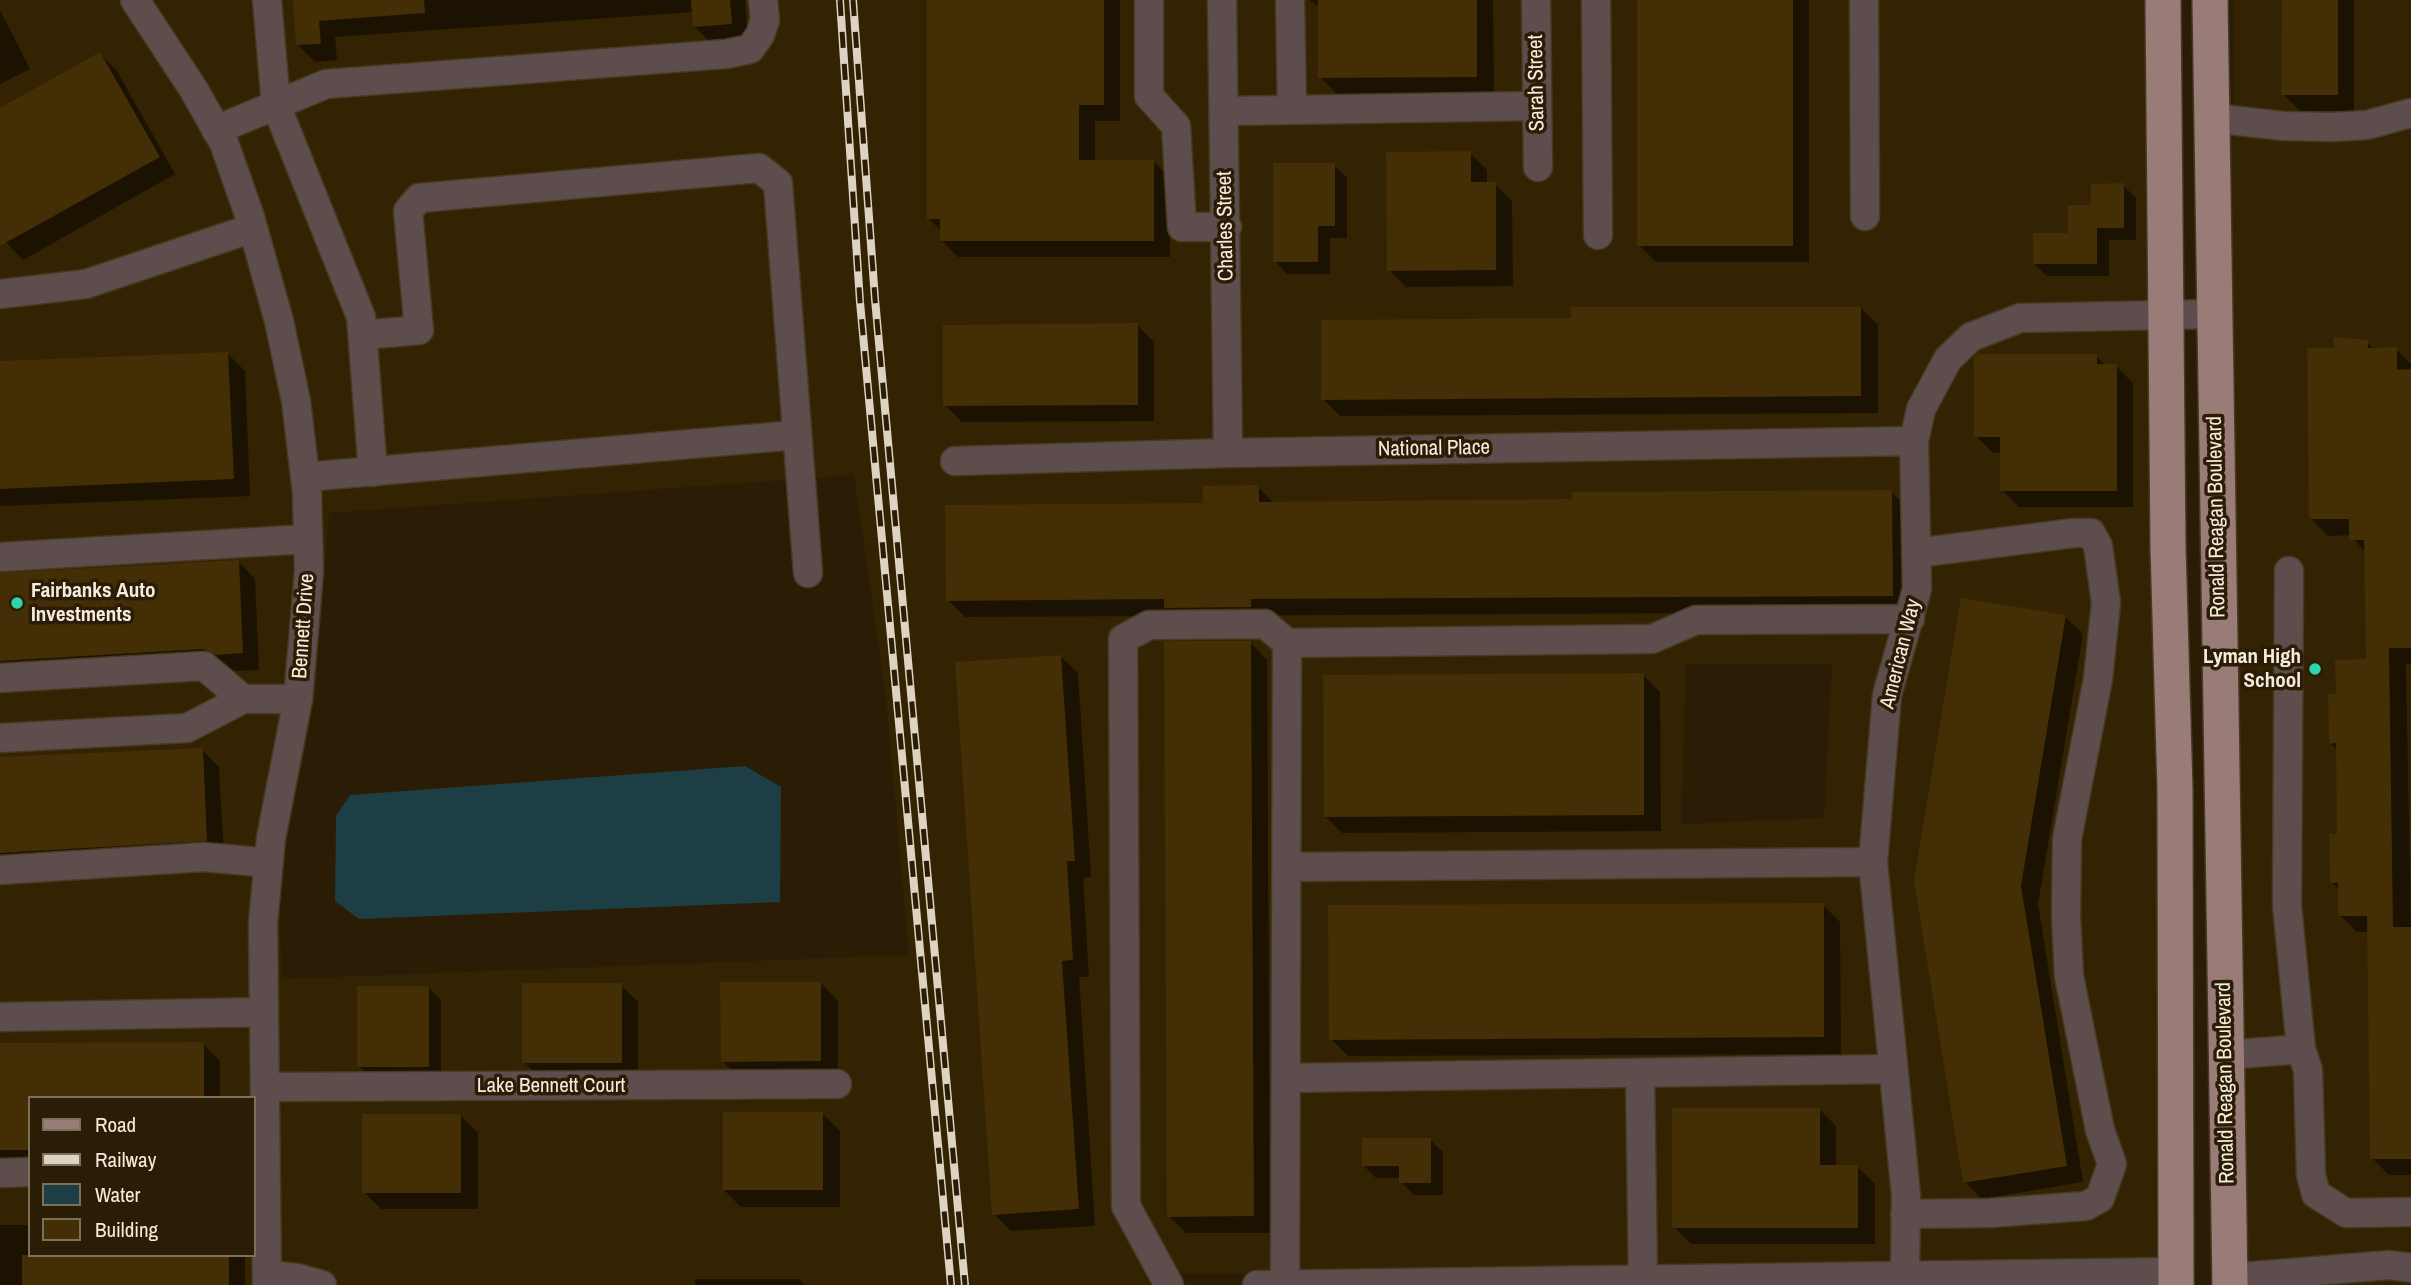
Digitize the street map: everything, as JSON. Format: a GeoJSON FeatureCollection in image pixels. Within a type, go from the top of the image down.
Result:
{"type":"FeatureCollection","features":[{"type":"Feature","properties":{"kind":"main road"},"geometry":{"type":"LineString","coordinates":[[2163,0],[2177,1053],[2176,1278]]}},
{"type":"Feature","properties":{"kind":"main road","name":"Ronald Reagan Boulevard"},"geometry":{"type":"LineString","coordinates":[[2210,0],[2230,1282]]}},
{"type":"Feature","properties":{"kind":"main road"},"geometry":{"type":"LineString","coordinates":[[2177,1053],[2225,1055]]}},
{"type":"Feature","properties":{"kind":"street","name":"Bennett Drive"},"geometry":{"type":"LineString","coordinates":[[135,0],[216,130],[253,228],[290,374],[305,477],[309,571],[298,699],[269,863],[263,923],[265,1087],[260,1170],[267,1280]]}},
{"type":"Feature","properties":{"kind":"street"},"geometry":{"type":"LineString","coordinates":[[267,0],[276,105],[361,317],[373,472]]}},
{"type":"Feature","properties":{"kind":"street"},"geometry":{"type":"LineString","coordinates":[[216,130],[326,84],[726,54],[750,49],[760,35],[765,20],[762,0]]}},
{"type":"Feature","properties":{"kind":"street"},"geometry":{"type":"LineString","coordinates":[[1149,0],[1149,96],[1176,126],[1182,227],[1227,227]]}},
{"type":"Feature","properties":{"kind":"street","name":"Charles Street"},"geometry":{"type":"LineString","coordinates":[[1222,0],[1228,453]]}},
{"type":"Feature","properties":{"kind":"street"},"geometry":{"type":"LineString","coordinates":[[1290,0],[1292,110]]}},
{"type":"Feature","properties":{"kind":"street","name":"Sarah Street"},"geometry":{"type":"LineString","coordinates":[[1536,0],[1538,167]]}},
{"type":"Feature","properties":{"kind":"street"},"geometry":{"type":"LineString","coordinates":[[1596,0],[1598,235]]}},
{"type":"Feature","properties":{"kind":"street"},"geometry":{"type":"LineString","coordinates":[[1864,0],[1866,216]]}},
{"type":"Feature","properties":{"kind":"street"},"geometry":{"type":"LineString","coordinates":[[1176,126],[1292,110],[1538,106]]}},
{"type":"Feature","properties":{"kind":"street"},"geometry":{"type":"LineString","coordinates":[[2212,118],[2283,126],[2331,127],[2367,125],[2411,113]]}},
{"type":"Feature","properties":{"kind":"street"},"geometry":{"type":"LineString","coordinates":[[363,335],[419,330],[408,211],[419,198],[759,168],[778,184],[808,573]]}},
{"type":"Feature","properties":{"kind":"street"},"geometry":{"type":"LineString","coordinates":[[0,294],[86,284],[253,228]]}},
{"type":"Feature","properties":{"kind":"street","name":"American Way"},"geometry":{"type":"LineString","coordinates":[[1905,1277],[1905,1214],[1873,862],[1887,695],[1917,589],[1914,441],[1921,409],[1948,359],[1970,337],[2020,318],[2215,314]]}},
{"type":"Feature","properties":{"kind":"street"},"geometry":{"type":"LineString","coordinates":[[305,477],[796,435]]}},
{"type":"Feature","properties":{"kind":"street","name":"National Place"},"geometry":{"type":"LineString","coordinates":[[954,461],[1228,453],[1914,441]]}},
{"type":"Feature","properties":{"kind":"street"},"geometry":{"type":"LineString","coordinates":[[1905,1214],[1990,1213],[2086,1206],[2100,1198],[2112,1164],[2100,1130],[2069,976],[2066,916],[2067,839],[2098,678],[2106,603],[2098,546],[2091,533],[2074,533],[1916,553]]}},
{"type":"Feature","properties":{"kind":"street"},"geometry":{"type":"LineString","coordinates":[[0,557],[308,538]]}},
{"type":"Feature","properties":{"kind":"street"},"geometry":{"type":"LineString","coordinates":[[2289,571],[2287,905],[2301,1049],[2308,1070],[2311,1175],[2316,1194],[2346,1213],[2411,1212]]}},
{"type":"Feature","properties":{"kind":"street"},"geometry":{"type":"LineString","coordinates":[[1169,1285],[1126,1206],[1123,639],[1149,625],[1265,624],[1287,643],[1653,639],[1696,620],[1910,619]]}},
{"type":"Feature","properties":{"kind":"street"},"geometry":{"type":"LineString","coordinates":[[1285,1284],[1287,643]]}},
{"type":"Feature","properties":{"kind":"street"},"geometry":{"type":"LineString","coordinates":[[0,678],[204,666],[243,699]]}},
{"type":"Feature","properties":{"kind":"street"},"geometry":{"type":"LineString","coordinates":[[0,738],[187,727],[243,699],[298,699]]}},
{"type":"Feature","properties":{"kind":"street"},"geometry":{"type":"LineString","coordinates":[[0,870],[204,857],[269,863]]}},
{"type":"Feature","properties":{"kind":"street"},"geometry":{"type":"LineString","coordinates":[[1287,867],[1873,862]]}},
{"type":"Feature","properties":{"kind":"street"},"geometry":{"type":"LineString","coordinates":[[0,1017],[264,1012]]}},
{"type":"Feature","properties":{"kind":"street"},"geometry":{"type":"LineString","coordinates":[[2225,1055],[2301,1049]]}},
{"type":"Feature","properties":{"kind":"street"},"geometry":{"type":"LineString","coordinates":[[1287,1078],[1893,1069]]}},
{"type":"Feature","properties":{"kind":"street"},"geometry":{"type":"LineString","coordinates":[[1640,1073],[1643,1281]]}},
{"type":"Feature","properties":{"kind":"street","name":"Lake Bennett Court"},"geometry":{"type":"LineString","coordinates":[[265,1087],[837,1084]]}},
{"type":"Feature","properties":{"kind":"street"},"geometry":{"type":"LineString","coordinates":[[0,1173],[28,1172]]}},
{"type":"Feature","properties":{"kind":"street"},"geometry":{"type":"LineString","coordinates":[[2230,1282],[2308,1278],[2389,1265],[2411,1268]]}},
{"type":"Feature","properties":{"kind":"street"},"geometry":{"type":"LineString","coordinates":[[1257,1285],[1905,1277],[2176,1278]]}},
{"type":"Feature","properties":{"kind":"street"},"geometry":{"type":"LineString","coordinates":[[267,1280],[297,1278],[322,1285]]}},
{"type":"Feature","properties":{"kind":"shaded area"},"geometry":{"type":"Polygon","coordinates":[[[0,0],[122,0],[186,97],[214,149],[240,222],[285,403],[296,494],[298,570],[287,697],[256,1285],[0,1285],[0,0]]]}},
{"type":"Feature","properties":{"kind":"shaded area"},"geometry":{"type":"Polygon","coordinates":[[[149,0],[1211,0],[1217,441],[944,449],[944,473],[1904,453],[1906,588],[1876,694],[1895,1196],[1894,1265],[1159,1274],[1158,1285],[278,1285],[276,1100],[848,1096],[848,1072],[276,1075],[274,923],[282,840],[309,700],[290,318],[149,0]],[[854,475],[329,513],[315,698],[280,876],[281,979],[909,955],[886,698],[854,475]],[[1686,664],[1681,824],[1824,818],[1832,664],[1686,664]]]}},
{"type":"Feature","properties":{"kind":"shaded area"},"geometry":{"type":"Polygon","coordinates":[[[1233,0],[1525,0],[1528,179],[1549,178],[1547,0],[2152,0],[2155,303],[1967,325],[1906,429],[1239,440],[1233,0]]]}},
{"type":"Feature","properties":{"kind":"shaded area","name":"Lyman High School"},"geometry":{"type":"Polygon","coordinates":[[[2233,0],[2411,0],[2411,1285],[2230,1285],[2212,106],[2233,104],[2233,0]]]}},
{"type":"Feature","properties":{"kind":"shaded area"},"geometry":{"type":"Polygon","coordinates":[[[2155,328],[2159,1260],[1916,1264],[1884,862],[1925,442],[1931,414],[1957,367],[1976,347],[2022,331],[2155,328]]]}},
{"type":"Feature","properties":{"kind":"water"},"geometry":{"type":"Polygon","coordinates":[[[745,766],[781,787],[780,902],[359,919],[335,901],[336,816],[350,795],[745,766]]]}},
{"type":"Feature","properties":{"kind":"building"},"geometry":{"type":"Polygon","coordinates":[[[293,0],[424,0],[425,13],[319,21],[321,44],[296,45],[293,0]]]}},
{"type":"Feature","properties":{"kind":"building"},"geometry":{"type":"Polygon","coordinates":[[[691,0],[730,0],[732,24],[693,27],[691,0]]]}},
{"type":"Feature","properties":{"kind":"building"},"geometry":{"type":"Polygon","coordinates":[[[927,0],[1104,0],[1104,105],[1079,105],[1079,160],[1154,160],[1154,241],[940,241],[940,219],[927,219],[927,0]]]}},
{"type":"Feature","properties":{"kind":"building"},"geometry":{"type":"Polygon","coordinates":[[[1318,0],[1477,0],[1477,77],[1318,78],[1318,0]]]}},
{"type":"Feature","properties":{"kind":"building"},"geometry":{"type":"Polygon","coordinates":[[[1637,0],[1793,0],[1793,246],[1637,246],[1637,0]]]}},
{"type":"Feature","properties":{"kind":"building"},"geometry":{"type":"Polygon","coordinates":[[[2282,0],[2338,0],[2338,95],[2281,95],[2282,0]]]}},
{"type":"Feature","properties":{"kind":"building"},"geometry":{"type":"Polygon","coordinates":[[[100,52],[160,157],[0,246],[0,108],[100,52]]]}},
{"type":"Feature","properties":{"kind":"building"},"geometry":{"type":"Polygon","coordinates":[[[1471,151],[1471,182],[1496,182],[1496,270],[1387,271],[1386,152],[1471,151]]]}},
{"type":"Feature","properties":{"kind":"building"},"geometry":{"type":"Polygon","coordinates":[[[1273,163],[1335,163],[1335,226],[1318,226],[1318,262],[1273,262],[1273,163]]]}},
{"type":"Feature","properties":{"kind":"building"},"geometry":{"type":"Polygon","coordinates":[[[2124,183],[2124,228],[2097,228],[2097,264],[2033,264],[2033,233],[2068,233],[2068,205],[2091,205],[2091,184],[2124,183]]]}},
{"type":"Feature","properties":{"kind":"building"},"geometry":{"type":"Polygon","coordinates":[[[1571,307],[1861,307],[1861,396],[1321,400],[1321,320],[1571,318],[1571,307]]]}},
{"type":"Feature","properties":{"kind":"building"},"geometry":{"type":"Polygon","coordinates":[[[1138,323],[1138,405],[943,406],[943,325],[1138,323]]]}},
{"type":"Feature","properties":{"kind":"building"},"geometry":{"type":"Polygon","coordinates":[[[2333,337],[2368,340],[2368,348],[2397,347],[2397,370],[2411,369],[2411,648],[2389,648],[2393,927],[2411,927],[2411,1159],[2370,1159],[2367,916],[2338,916],[2338,883],[2330,883],[2329,834],[2337,834],[2336,743],[2329,744],[2328,694],[2336,694],[2335,660],[2366,659],[2364,540],[2349,540],[2349,519],[2309,519],[2307,348],[2334,348],[2333,337]]]}},
{"type":"Feature","properties":{"kind":"building"},"geometry":{"type":"Polygon","coordinates":[[[228,352],[234,479],[0,489],[0,361],[228,352]]]}},
{"type":"Feature","properties":{"kind":"building"},"geometry":{"type":"Polygon","coordinates":[[[1977,354],[2097,354],[2097,364],[2117,364],[2117,491],[2000,491],[2000,437],[1974,437],[1974,357],[1977,354]]]}},
{"type":"Feature","properties":{"kind":"building"},"geometry":{"type":"Polygon","coordinates":[[[1259,485],[1259,502],[1572,499],[1572,492],[1892,490],[1893,596],[1251,599],[1251,607],[1164,608],[1164,599],[946,601],[945,505],[1203,503],[1203,486],[1259,485]]]}},
{"type":"Feature","properties":{"kind":"building"},"geometry":{"type":"Polygon","coordinates":[[[239,560],[243,653],[216,655],[203,649],[0,661],[0,573],[239,560]]]}},
{"type":"Feature","properties":{"kind":"building"},"geometry":{"type":"Polygon","coordinates":[[[1961,598],[2066,615],[2021,886],[2067,1166],[1963,1183],[1914,881],[1961,598]]]}},
{"type":"Feature","properties":{"kind":"building"},"geometry":{"type":"Polygon","coordinates":[[[1164,641],[1251,641],[1254,1216],[1167,1217],[1164,641]]]}},
{"type":"Feature","properties":{"kind":"building"},"geometry":{"type":"Polygon","coordinates":[[[1061,655],[1075,861],[1067,861],[1073,960],[1062,961],[1079,1209],[992,1215],[955,662],[1061,655]]]}},
{"type":"Feature","properties":{"kind":"building"},"geometry":{"type":"Polygon","coordinates":[[[1644,673],[1644,815],[1324,817],[1323,675],[1644,673]]]}},
{"type":"Feature","properties":{"kind":"building"},"geometry":{"type":"Polygon","coordinates":[[[203,748],[207,841],[0,853],[0,757],[203,748]]]}},
{"type":"Feature","properties":{"kind":"building"},"geometry":{"type":"Polygon","coordinates":[[[1824,903],[1824,1037],[1329,1040],[1328,905],[1824,903]]]}},
{"type":"Feature","properties":{"kind":"building"},"geometry":{"type":"Polygon","coordinates":[[[720,982],[821,982],[821,1061],[721,1062],[720,982]]]}},
{"type":"Feature","properties":{"kind":"building"},"geometry":{"type":"Polygon","coordinates":[[[522,983],[622,983],[622,1063],[522,1063],[522,983]]]}},
{"type":"Feature","properties":{"kind":"building"},"geometry":{"type":"Polygon","coordinates":[[[357,986],[429,986],[429,1067],[357,1067],[357,986]]]}},
{"type":"Feature","properties":{"kind":"building"},"geometry":{"type":"Polygon","coordinates":[[[204,1042],[204,1096],[28,1096],[28,1150],[0,1150],[0,1043],[204,1042]]]}},
{"type":"Feature","properties":{"kind":"building"},"geometry":{"type":"Polygon","coordinates":[[[1672,1108],[1820,1108],[1820,1165],[1858,1165],[1858,1228],[1672,1228],[1672,1108]]]}},
{"type":"Feature","properties":{"kind":"building"},"geometry":{"type":"Polygon","coordinates":[[[723,1112],[823,1112],[823,1190],[723,1190],[723,1112]]]}},
{"type":"Feature","properties":{"kind":"building"},"geometry":{"type":"Polygon","coordinates":[[[362,1114],[461,1114],[461,1193],[362,1193],[362,1114]]]}},
{"type":"Feature","properties":{"kind":"building"},"geometry":{"type":"Polygon","coordinates":[[[1362,1138],[1431,1138],[1431,1183],[1399,1183],[1399,1166],[1362,1166],[1362,1138]]]}},
{"type":"Feature","properties":{"kind":"building"},"geometry":{"type":"Polygon","coordinates":[[[22,1255],[229,1257],[229,1285],[22,1285],[22,1255]]]}},
{"type":"Feature","properties":{"kind":"railway"},"geometry":{"type":"LineString","coordinates":[[840,0],[860,302],[951,1285]]}},
{"type":"Feature","properties":{"kind":"railway"},"geometry":{"type":"LineString","coordinates":[[853,0],[875,299],[965,1285]]}},
{"type":"Feature","properties":{"kind":"place","name":"Fairbanks Auto Investments"},"geometry":{"type":"Point","coordinates":[17,603]}},
{"type":"Feature","properties":{"kind":"place","name":"Lyman High School"},"geometry":{"type":"Point","coordinates":[2315,669]}}]}
